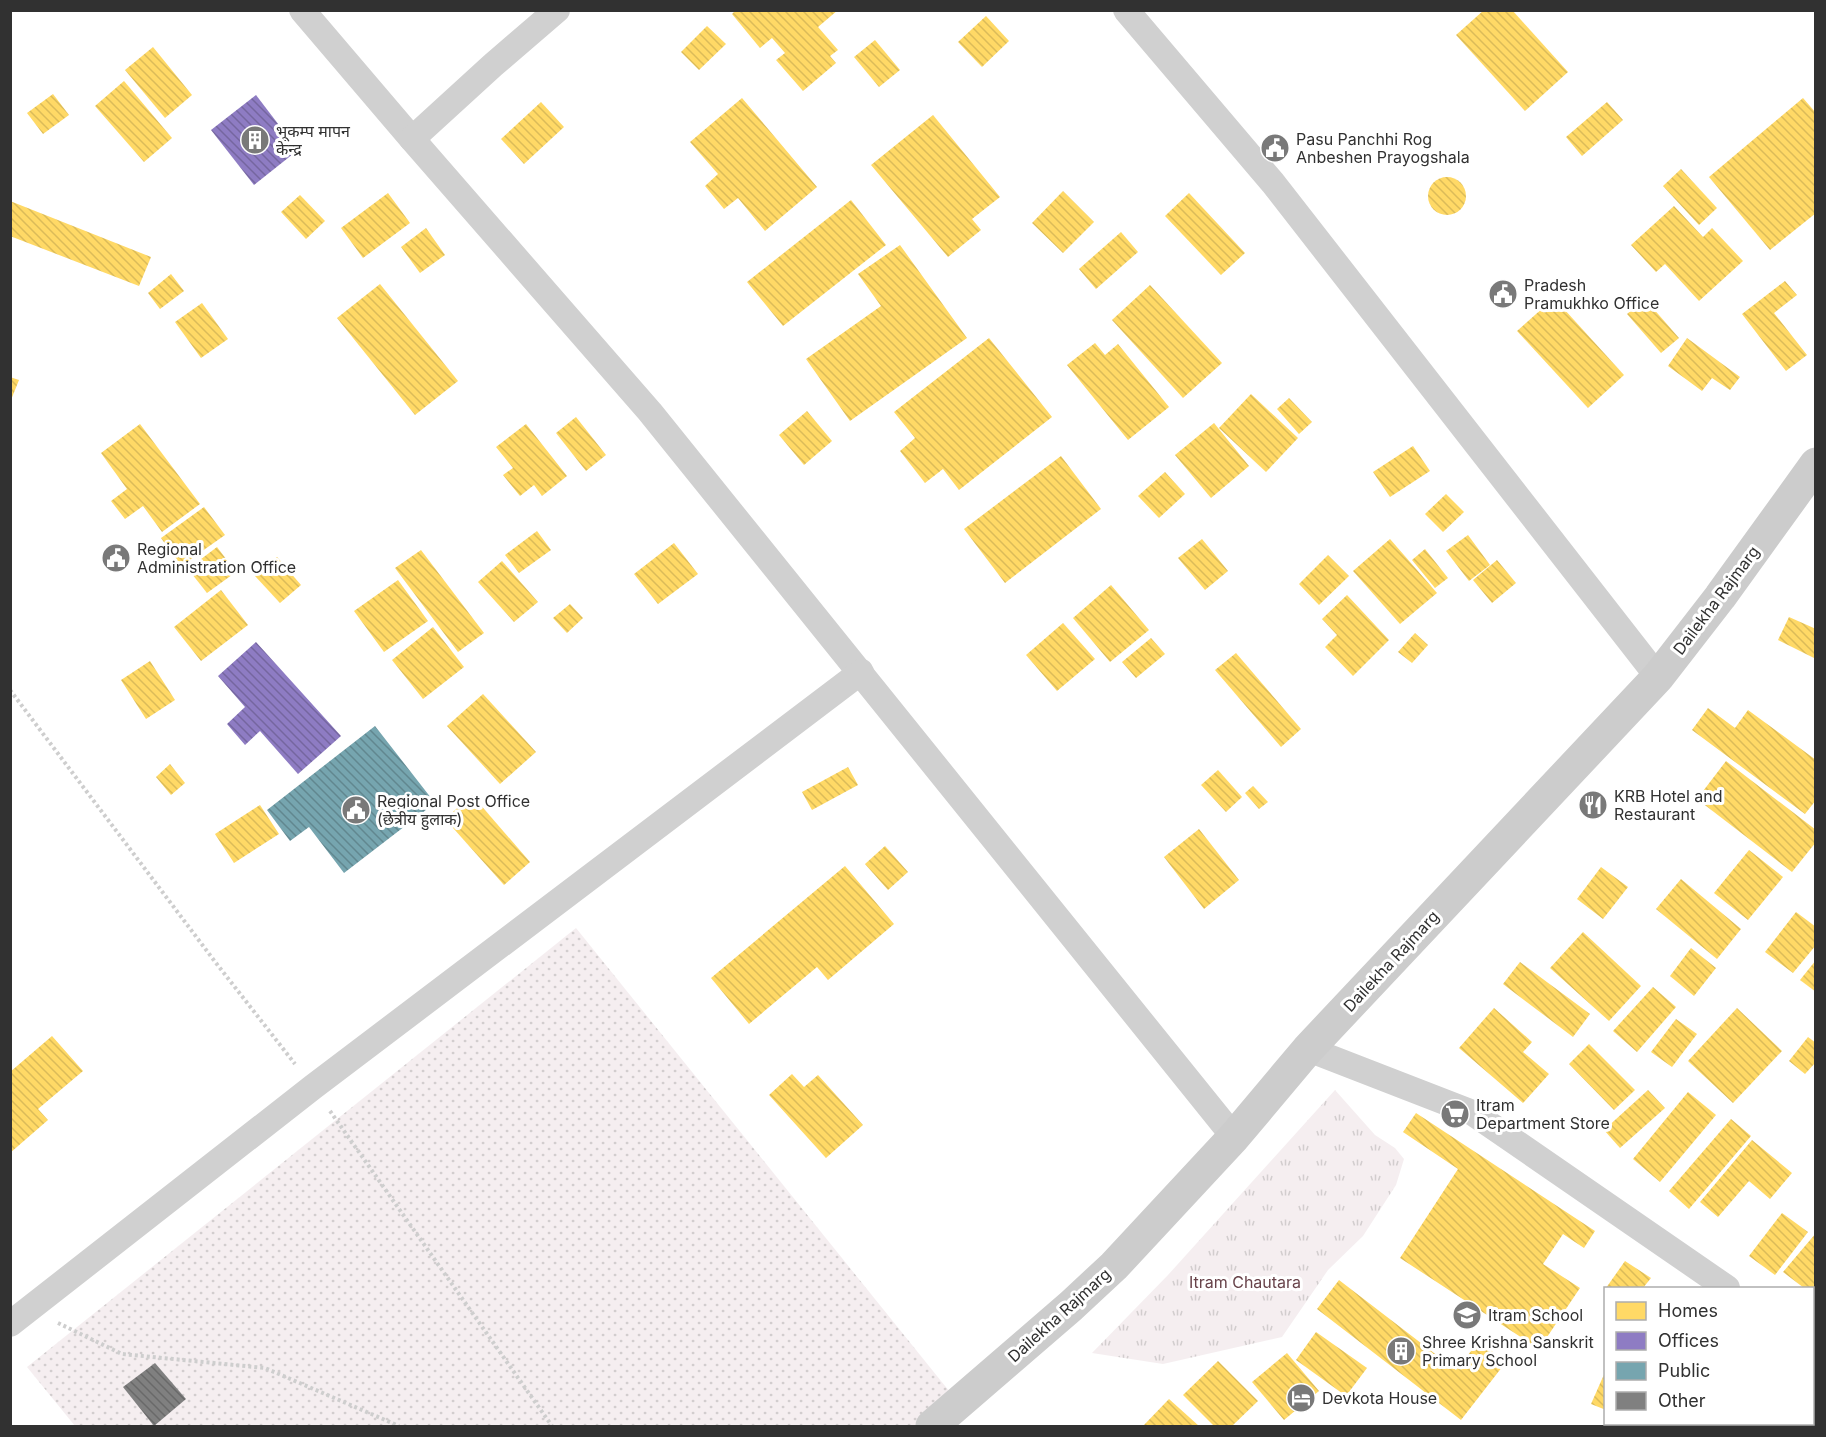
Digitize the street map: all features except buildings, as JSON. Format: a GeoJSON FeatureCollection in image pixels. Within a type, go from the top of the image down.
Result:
{"type":"FeatureCollection","features":[{"type":"Feature","properties":{"kind":"main road","name":"Dailekha Rajmarg"},"geometry":{"type":"LineString","coordinates":[[932,1426],[1114,1266],[1234,1137],[1308,1049],[1658,678],[1720,597],[1815,464]]}},
{"type":"Feature","properties":{"kind":"street"},"geometry":{"type":"LineString","coordinates":[[302,10],[650,412],[1234,1137]]}},
{"type":"Feature","properties":{"kind":"street"},"geometry":{"type":"LineString","coordinates":[[412,139],[557,10]]}},
{"type":"Feature","properties":{"kind":"street"},"geometry":{"type":"LineString","coordinates":[[1126,10],[1273,183],[1658,678]]}},
{"type":"Feature","properties":{"kind":"street"},"geometry":{"type":"LineString","coordinates":[[20,1317],[313,1087],[861,672]]}},
{"type":"Feature","properties":{"kind":"street"},"geometry":{"type":"LineString","coordinates":[[1308,1049],[1473,1113],[1726,1287]]}},
{"type":"Feature","properties":{"kind":"path"},"geometry":{"type":"LineString","coordinates":[[10,690],[216,963],[313,1087],[552,1426]]}},
{"type":"Feature","properties":{"kind":"path"},"geometry":{"type":"LineString","coordinates":[[20,1317],[122,1354],[265,1368],[399,1426]]}},
{"type":"Feature","properties":{"kind":"green space"},"geometry":{"type":"Polygon","coordinates":[[[576,928],[966,1412],[948,1426],[75,1426],[27,1367],[576,928]]]}},
{"type":"Feature","properties":{"kind":"green space","name":"Itram Chautara"},"geometry":{"type":"Polygon","coordinates":[[[1335,1090],[1375,1135],[1395,1148],[1404,1159],[1396,1185],[1363,1236],[1328,1270],[1282,1337],[1163,1364],[1092,1353],[1168,1275],[1335,1090]]]}},
{"type":"Feature","properties":{"kind":"place","name":"भूकम्प मापन केन्द्र"},"geometry":{"type":"Point","coordinates":[255,140]}},
{"type":"Feature","properties":{"kind":"place","name":"Pasu Panchhi Rog Anbeshen Prayogshala"},"geometry":{"type":"Point","coordinates":[1275,148]}},
{"type":"Feature","properties":{"kind":"place","name":"Pradesh Pramukhko Office"},"geometry":{"type":"Point","coordinates":[1503,294]}},
{"type":"Feature","properties":{"kind":"place","name":"Regional Administration Office"},"geometry":{"type":"Point","coordinates":[116,558]}},
{"type":"Feature","properties":{"kind":"place","name":"KRB Hotel and Restaurant"},"geometry":{"type":"Point","coordinates":[1593,805]}},
{"type":"Feature","properties":{"kind":"place","name":"Regional Post Office (छेत्रीय हुलाक)"},"geometry":{"type":"Point","coordinates":[356,810]}},
{"type":"Feature","properties":{"kind":"place","name":"Itram Department Store"},"geometry":{"type":"Point","coordinates":[1455,1114]}},
{"type":"Feature","properties":{"kind":"place","name":"Itram School"},"geometry":{"type":"Point","coordinates":[1467,1315]}},
{"type":"Feature","properties":{"kind":"place","name":"Shree Krishna Sanskrit Primary School"},"geometry":{"type":"Point","coordinates":[1401,1351]}},
{"type":"Feature","properties":{"kind":"place","name":"Devkota House"},"geometry":{"type":"Point","coordinates":[1301,1398]}}]}
